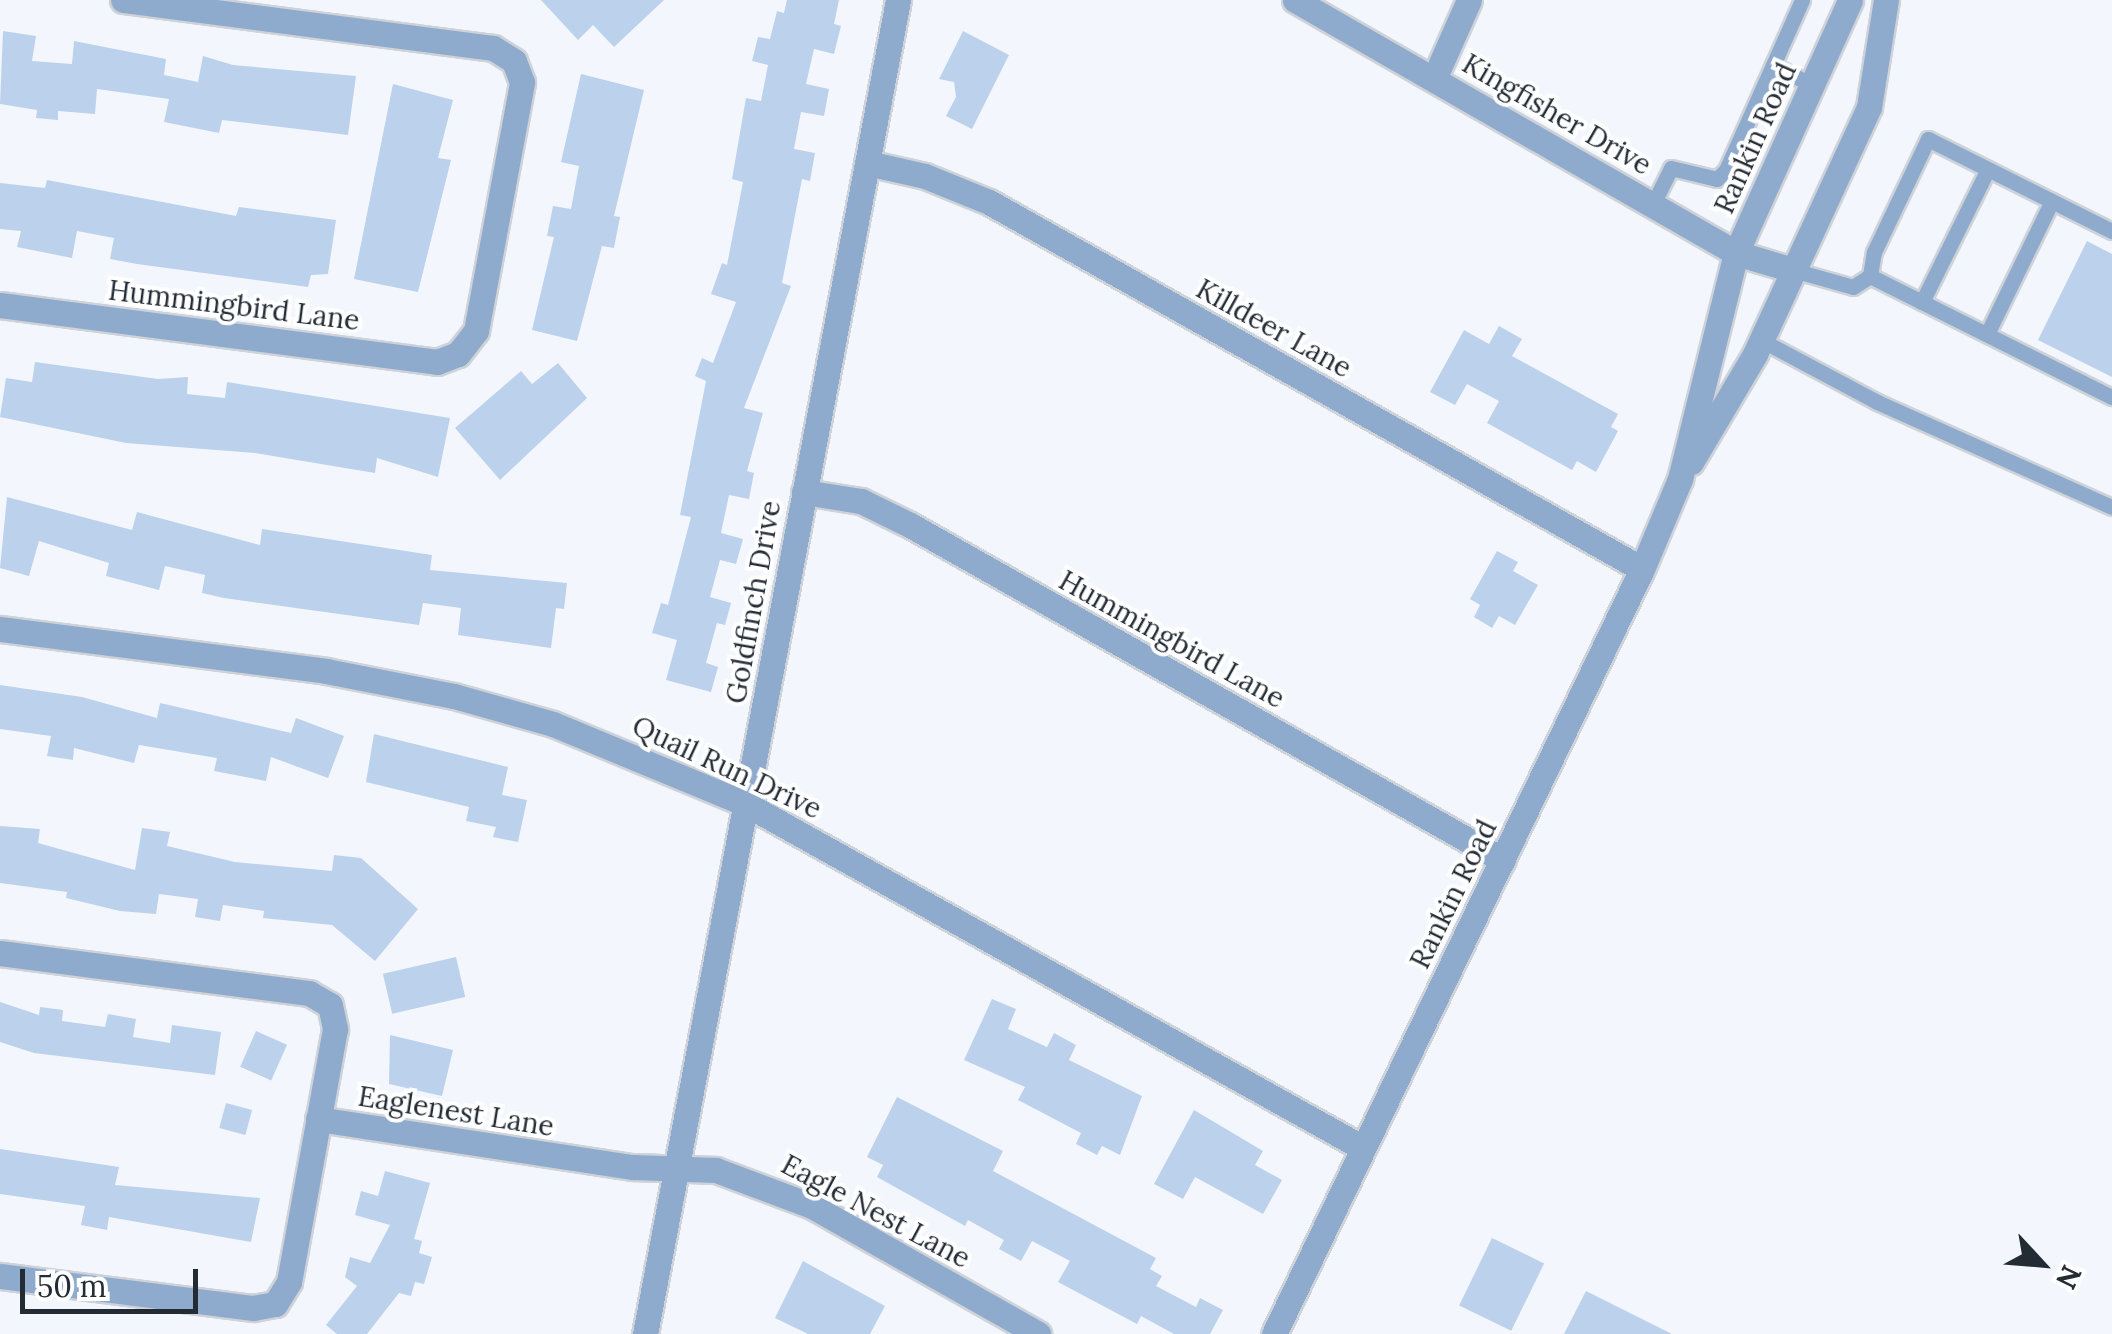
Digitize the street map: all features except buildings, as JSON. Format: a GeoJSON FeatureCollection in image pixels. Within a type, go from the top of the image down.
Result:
{"type":"FeatureCollection","features":[{"type":"Feature","properties":{"kind":"street","name":"Hummingbird Lane"},"geometry":{"type":"LineString","coordinates":[[0,305],[437,362],[458,354],[476,332],[522,82],[514,60],[494,48],[123,0]]}},
{"type":"Feature","properties":{"kind":"street","name":"Goldfinch Drive"},"geometry":{"type":"LineString","coordinates":[[645,1334],[898,0]]}},
{"type":"Feature","properties":{"kind":"street","name":"Kingfisher Drive"},"geometry":{"type":"LineString","coordinates":[[1295,0],[1736,253],[1794,270]]}},
{"type":"Feature","properties":{"kind":"street"},"geometry":{"type":"LineString","coordinates":[[1434,79],[1470,0]]}},
{"type":"Feature","properties":{"kind":"street","name":"Rankin Road"},"geometry":{"type":"LineString","coordinates":[[1680,479],[1736,253],[1850,0]]}},
{"type":"Feature","properties":{"kind":"street","name":"Rankin Road"},"geometry":{"type":"LineString","coordinates":[[1274,1334],[1642,569],[1680,479],[1761,340],[1870,107],[1886,0]]}},
{"type":"Feature","properties":{"kind":"street","name":"Killdeer Lane"},"geometry":{"type":"LineString","coordinates":[[867,163],[925,176],[989,202],[1642,569]]}},
{"type":"Feature","properties":{"kind":"street","name":"Hummingbird Lane"},"geometry":{"type":"LineString","coordinates":[[804,492],[861,501],[910,525],[1503,860]]}},
{"type":"Feature","properties":{"kind":"street","name":"Quail Run Drive"},"geometry":{"type":"LineString","coordinates":[[0,629],[326,671],[454,696],[553,724],[746,804],[1362,1148]]}},
{"type":"Feature","properties":{"kind":"street","name":"Eaglenest Lane"},"geometry":{"type":"LineString","coordinates":[[0,953],[309,993],[330,1006],[335,1029],[318,1119],[598,1163],[676,1167]]}},
{"type":"Feature","properties":{"kind":"street"},"geometry":{"type":"LineString","coordinates":[[0,1276],[252,1308],[276,1304],[288,1282],[318,1119]]}},
{"type":"Feature","properties":{"kind":"street","name":"Eagle Nest Lane"},"geometry":{"type":"LineString","coordinates":[[676,1167],[716,1170],[770,1186],[1038,1334]]}},
{"type":"Feature","properties":{"kind":"lane"},"geometry":{"type":"LineString","coordinates":[[1653,204],[1671,168],[1717,178],[1726,170],[1802,0]]}},
{"type":"Feature","properties":{"kind":"lane"},"geometry":{"type":"LineString","coordinates":[[1774,65],[1812,86]]}},
{"type":"Feature","properties":{"kind":"lane"},"geometry":{"type":"LineString","coordinates":[[1794,270],[1853,287],[1870,276],[1874,252],[1928,139],[2112,230]]}},
{"type":"Feature","properties":{"kind":"lane"},"geometry":{"type":"LineString","coordinates":[[1922,302],[1988,169]]}},
{"type":"Feature","properties":{"kind":"lane"},"geometry":{"type":"LineString","coordinates":[[1986,334],[2052,201]]}},
{"type":"Feature","properties":{"kind":"lane"},"geometry":{"type":"LineString","coordinates":[[1870,276],[2112,397]]}},
{"type":"Feature","properties":{"kind":"lane"},"geometry":{"type":"LineString","coordinates":[[1761,340],[1877,402],[2112,507]]}}]}
